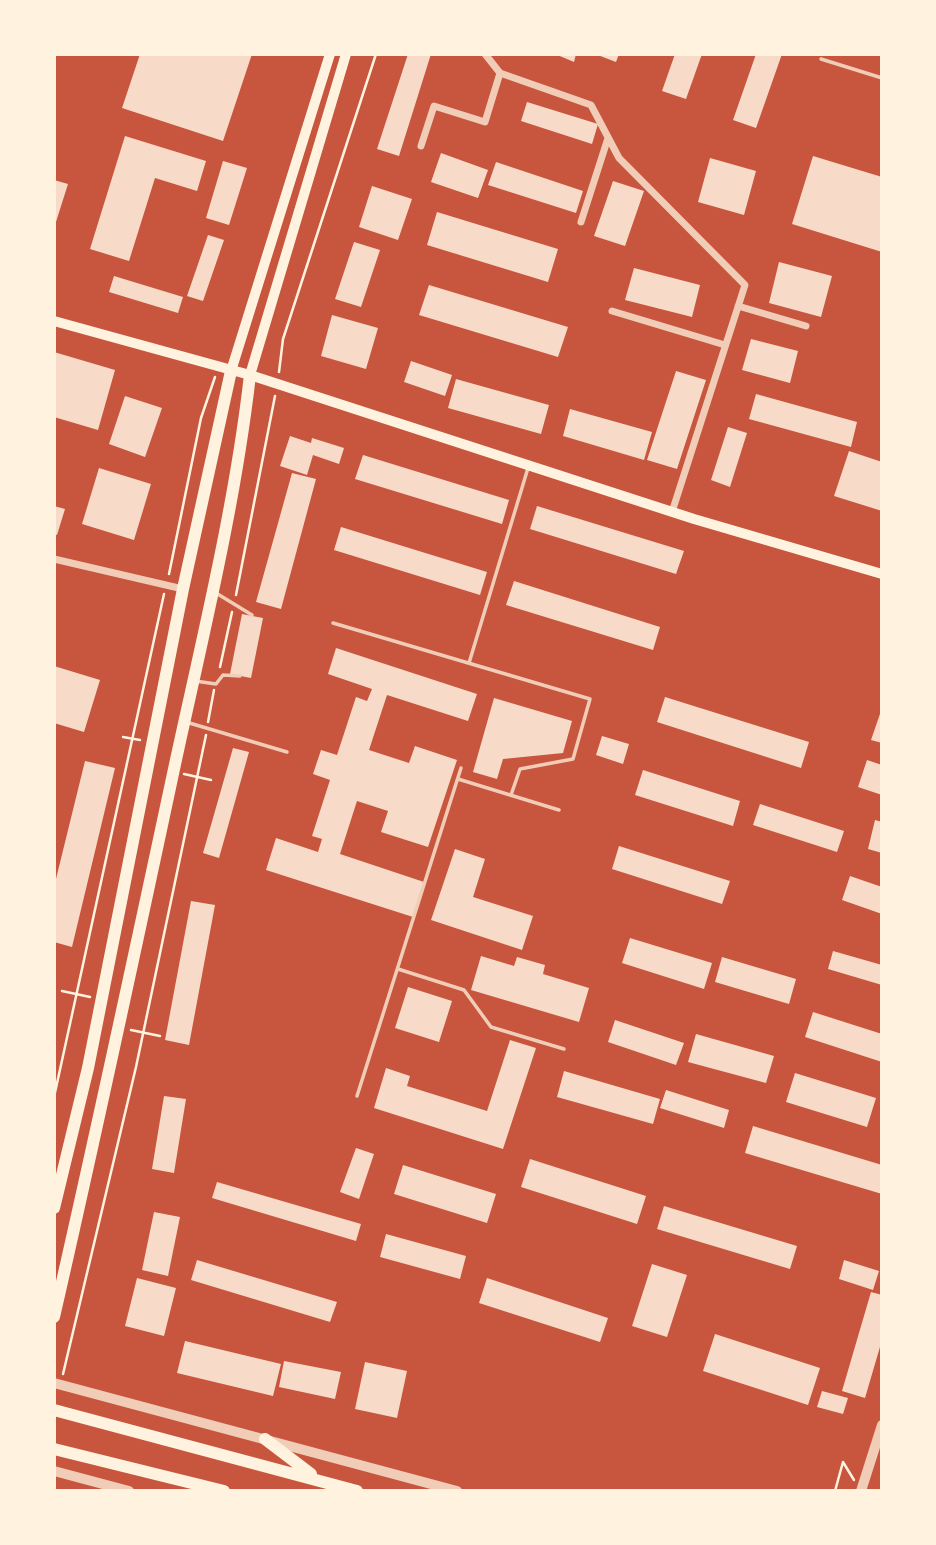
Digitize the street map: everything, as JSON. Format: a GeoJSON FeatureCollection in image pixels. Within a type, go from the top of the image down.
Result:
{"type":"FeatureCollection","features":[{"type":"Feature","properties":{"kind":"main road"},"geometry":{"type":"LineString","coordinates":[[54,1208],[88,1068],[183,589],[231,371],[330,54]]}},
{"type":"Feature","properties":{"kind":"main road"},"geometry":{"type":"LineString","coordinates":[[54,1317],[120,1028],[193,681],[244,429],[250,375],[346,54]]}},
{"type":"Feature","properties":{"kind":"main road"},"geometry":{"type":"LineString","coordinates":[[54,321],[250,375],[672,512],[882,574]]}},
{"type":"Feature","properties":{"kind":"main road"},"geometry":{"type":"LineString","coordinates":[[54,1410],[357,1491]]}},
{"type":"Feature","properties":{"kind":"main road"},"geometry":{"type":"LineString","coordinates":[[265,1439],[317,1479]]}},
{"type":"Feature","properties":{"kind":"main road"},"geometry":{"type":"LineString","coordinates":[[54,1450],[225,1491]]}},
{"type":"Feature","properties":{"kind":"street"},"geometry":{"type":"LineString","coordinates":[[485,54],[500,73],[591,104],[619,158],[744,285],[672,512]]}},
{"type":"Feature","properties":{"kind":"street"},"geometry":{"type":"LineString","coordinates":[[421,146],[433,106],[485,122],[500,73]]}},
{"type":"Feature","properties":{"kind":"street"},"geometry":{"type":"LineString","coordinates":[[581,222],[608,138]]}},
{"type":"Feature","properties":{"kind":"street"},"geometry":{"type":"LineString","coordinates":[[738,306],[806,326]]}},
{"type":"Feature","properties":{"kind":"street"},"geometry":{"type":"LineString","coordinates":[[612,311],[726,345]]}},
{"type":"Feature","properties":{"kind":"street"},"geometry":{"type":"LineString","coordinates":[[54,559],[183,589]]}},
{"type":"Feature","properties":{"kind":"street"},"geometry":{"type":"LineString","coordinates":[[54,1383],[457,1491]]}},
{"type":"Feature","properties":{"kind":"street"},"geometry":{"type":"LineString","coordinates":[[861,1491],[882,1425]]}},
{"type":"Feature","properties":{"kind":"street"},"geometry":{"type":"LineString","coordinates":[[54,1471],[129,1491]]}},
{"type":"Feature","properties":{"kind":"lane"},"geometry":{"type":"LineString","coordinates":[[821,59],[882,78]]}},
{"type":"Feature","properties":{"kind":"lane"},"geometry":{"type":"LineString","coordinates":[[469,663],[528,466]]}},
{"type":"Feature","properties":{"kind":"lane"},"geometry":{"type":"LineString","coordinates":[[211,589],[233,607],[252,615]]}},
{"type":"Feature","properties":{"kind":"lane"},"geometry":{"type":"LineString","coordinates":[[333,623],[590,699],[573,759],[520,769],[511,795]]}},
{"type":"Feature","properties":{"kind":"lane"},"geometry":{"type":"LineString","coordinates":[[193,681],[216,684],[223,675],[240,676]]}},
{"type":"Feature","properties":{"kind":"lane"},"geometry":{"type":"LineString","coordinates":[[184,722],[287,752]]}},
{"type":"Feature","properties":{"kind":"lane"},"geometry":{"type":"LineString","coordinates":[[357,1097],[461,768]]}},
{"type":"Feature","properties":{"kind":"lane"},"geometry":{"type":"LineString","coordinates":[[458,779],[559,810]]}},
{"type":"Feature","properties":{"kind":"lane"},"geometry":{"type":"LineString","coordinates":[[398,969],[464,990],[491,1027],[564,1049]]}},
{"type":"Feature","properties":{"kind":"path"},"geometry":{"type":"LineString","coordinates":[[835,1491],[843,1462],[855,1481]]}},
{"type":"Feature","properties":{"kind":"building"},"geometry":{"type":"Polygon","coordinates":[[[140,54],[252,54],[223,141],[122,108],[140,54]]]}},
{"type":"Feature","properties":{"kind":"building"},"geometry":{"type":"Polygon","coordinates":[[[408,54],[431,54],[399,156],[377,149],[408,54]]]}},
{"type":"Feature","properties":{"kind":"building"},"geometry":{"type":"Polygon","coordinates":[[[555,54],[576,54],[574,62],[555,54]]]}},
{"type":"Feature","properties":{"kind":"building"},"geometry":{"type":"Polygon","coordinates":[[[595,54],[619,54],[616,62],[595,54]]]}},
{"type":"Feature","properties":{"kind":"building"},"geometry":{"type":"Polygon","coordinates":[[[675,54],[702,54],[686,99],[662,91],[675,54]]]}},
{"type":"Feature","properties":{"kind":"building"},"geometry":{"type":"Polygon","coordinates":[[[756,54],[782,54],[756,128],[733,120],[756,54]]]}},
{"type":"Feature","properties":{"kind":"building"},"geometry":{"type":"Polygon","coordinates":[[[527,102],[598,124],[592,144],[521,121],[527,102]]]}},
{"type":"Feature","properties":{"kind":"building"},"geometry":{"type":"Polygon","coordinates":[[[125,136],[206,161],[197,191],[155,178],[129,261],[90,249],[125,136]]]}},
{"type":"Feature","properties":{"kind":"building"},"geometry":{"type":"Polygon","coordinates":[[[441,153],[488,170],[478,198],[431,182],[441,153]]]}},
{"type":"Feature","properties":{"kind":"building"},"geometry":{"type":"Polygon","coordinates":[[[813,156],[882,177],[882,252],[792,224],[813,156]]]}},
{"type":"Feature","properties":{"kind":"building"},"geometry":{"type":"Polygon","coordinates":[[[710,158],[756,171],[744,215],[698,202],[710,158]]]}},
{"type":"Feature","properties":{"kind":"building"},"geometry":{"type":"Polygon","coordinates":[[[223,161],[247,168],[229,225],[206,218],[223,161]]]}},
{"type":"Feature","properties":{"kind":"building"},"geometry":{"type":"Polygon","coordinates":[[[496,162],[583,191],[576,213],[488,185],[496,162]]]}},
{"type":"Feature","properties":{"kind":"building"},"geometry":{"type":"Polygon","coordinates":[[[54,180],[68,184],[55,225],[54,225],[54,180]]]}},
{"type":"Feature","properties":{"kind":"building"},"geometry":{"type":"Polygon","coordinates":[[[613,181],[644,191],[625,246],[594,236],[613,181]]]}},
{"type":"Feature","properties":{"kind":"building"},"geometry":{"type":"Polygon","coordinates":[[[372,186],[412,199],[398,240],[359,227],[372,186]]]}},
{"type":"Feature","properties":{"kind":"building"},"geometry":{"type":"Polygon","coordinates":[[[437,212],[558,249],[548,282],[427,245],[437,212]]]}},
{"type":"Feature","properties":{"kind":"building"},"geometry":{"type":"Polygon","coordinates":[[[208,235],[224,240],[203,301],[187,296],[208,235]]]}},
{"type":"Feature","properties":{"kind":"building"},"geometry":{"type":"Polygon","coordinates":[[[354,242],[380,250],[361,307],[335,299],[354,242]]]}},
{"type":"Feature","properties":{"kind":"building"},"geometry":{"type":"Polygon","coordinates":[[[779,262],[832,276],[821,317],[769,303],[779,262]]]}},
{"type":"Feature","properties":{"kind":"building"},"geometry":{"type":"Polygon","coordinates":[[[634,268],[700,285],[692,317],[625,300],[634,268]]]}},
{"type":"Feature","properties":{"kind":"building"},"geometry":{"type":"Polygon","coordinates":[[[114,276],[183,297],[178,313],[109,292],[114,276]]]}},
{"type":"Feature","properties":{"kind":"building"},"geometry":{"type":"Polygon","coordinates":[[[429,285],[568,327],[558,357],[419,315],[429,285]]]}},
{"type":"Feature","properties":{"kind":"building"},"geometry":{"type":"Polygon","coordinates":[[[332,315],[378,328],[366,369],[321,356],[332,315]]]}},
{"type":"Feature","properties":{"kind":"building"},"geometry":{"type":"Polygon","coordinates":[[[751,339],[798,351],[790,383],[742,370],[751,339]]]}},
{"type":"Feature","properties":{"kind":"building"},"geometry":{"type":"Polygon","coordinates":[[[54,352],[115,370],[98,430],[54,417],[54,352]]]}},
{"type":"Feature","properties":{"kind":"building"},"geometry":{"type":"Polygon","coordinates":[[[411,361],[452,375],[445,396],[404,382],[411,361]]]}},
{"type":"Feature","properties":{"kind":"building"},"geometry":{"type":"Polygon","coordinates":[[[676,371],[706,380],[677,469],[647,460],[676,371]]]}},
{"type":"Feature","properties":{"kind":"building"},"geometry":{"type":"Polygon","coordinates":[[[456,379],[549,405],[541,434],[448,408],[456,379]]]}},
{"type":"Feature","properties":{"kind":"building"},"geometry":{"type":"Polygon","coordinates":[[[756,394],[857,422],[851,447],[749,419],[756,394]]]}},
{"type":"Feature","properties":{"kind":"building"},"geometry":{"type":"Polygon","coordinates":[[[125,396],[162,408],[145,457],[109,444],[125,396]]]}},
{"type":"Feature","properties":{"kind":"building"},"geometry":{"type":"Polygon","coordinates":[[[570,409],[652,432],[644,460],[563,436],[570,409]]]}},
{"type":"Feature","properties":{"kind":"building"},"geometry":{"type":"Polygon","coordinates":[[[728,427],[747,433],[730,487],[711,480],[728,427]]]}},
{"type":"Feature","properties":{"kind":"building"},"geometry":{"type":"Polygon","coordinates":[[[290,436],[311,443],[312,438],[344,448],[339,464],[313,455],[307,475],[280,466],[290,436]]]}},
{"type":"Feature","properties":{"kind":"building"},"geometry":{"type":"Polygon","coordinates":[[[849,451],[882,462],[882,511],[834,496],[849,451]]]}},
{"type":"Feature","properties":{"kind":"building"},"geometry":{"type":"Polygon","coordinates":[[[363,455],[509,500],[502,524],[355,479],[363,455]]]}},
{"type":"Feature","properties":{"kind":"building"},"geometry":{"type":"Polygon","coordinates":[[[99,468],[151,484],[134,540],[82,524],[99,468]]]}},
{"type":"Feature","properties":{"kind":"building"},"geometry":{"type":"Polygon","coordinates":[[[292,473],[316,479],[281,609],[256,602],[292,473]]]}},
{"type":"Feature","properties":{"kind":"building"},"geometry":{"type":"Polygon","coordinates":[[[54,506],[65,509],[57,535],[54,534],[54,506]]]}},
{"type":"Feature","properties":{"kind":"building"},"geometry":{"type":"Polygon","coordinates":[[[537,506],[684,551],[676,574],[530,529],[537,506]]]}},
{"type":"Feature","properties":{"kind":"building"},"geometry":{"type":"Polygon","coordinates":[[[341,527],[487,572],[480,595],[334,550],[341,527]]]}},
{"type":"Feature","properties":{"kind":"building"},"geometry":{"type":"Polygon","coordinates":[[[514,581],[660,627],[653,650],[506,605],[514,581]]]}},
{"type":"Feature","properties":{"kind":"building"},"geometry":{"type":"Polygon","coordinates":[[[242,614],[263,618],[251,678],[230,674],[242,614]]]}},
{"type":"Feature","properties":{"kind":"building"},"geometry":{"type":"Polygon","coordinates":[[[336,648],[477,694],[468,721],[387,695],[369,750],[409,763],[415,746],[457,760],[428,847],[381,832],[388,811],[357,801],[340,854],[424,882],[413,917],[266,870],[276,838],[318,852],[322,839],[312,836],[330,780],[313,774],[321,750],[337,755],[356,697],[367,701],[372,689],[328,674],[336,648]]]}},
{"type":"Feature","properties":{"kind":"building"},"geometry":{"type":"Polygon","coordinates":[[[54,666],[100,680],[84,732],[54,723],[54,666]]]}},
{"type":"Feature","properties":{"kind":"building"},"geometry":{"type":"Polygon","coordinates":[[[665,697],[809,742],[801,768],[657,722],[665,697]]]}},
{"type":"Feature","properties":{"kind":"building"},"geometry":{"type":"Polygon","coordinates":[[[494,698],[572,721],[563,753],[503,759],[497,779],[473,772],[494,698]]]}},
{"type":"Feature","properties":{"kind":"building"},"geometry":{"type":"Polygon","coordinates":[[[882,708],[882,743],[871,740],[882,708]]]}},
{"type":"Feature","properties":{"kind":"building"},"geometry":{"type":"Polygon","coordinates":[[[602,736],[629,744],[623,764],[596,755],[602,736]]]}},
{"type":"Feature","properties":{"kind":"building"},"geometry":{"type":"Polygon","coordinates":[[[233,748],[249,752],[219,858],[203,853],[233,748]]]}},
{"type":"Feature","properties":{"kind":"building"},"geometry":{"type":"Polygon","coordinates":[[[867,760],[882,765],[882,795],[858,787],[867,760]]]}},
{"type":"Feature","properties":{"kind":"building"},"geometry":{"type":"Polygon","coordinates":[[[85,761],[115,768],[72,947],[54,942],[54,887],[85,761]]]}},
{"type":"Feature","properties":{"kind":"building"},"geometry":{"type":"Polygon","coordinates":[[[643,770],[740,801],[733,826],[635,795],[643,770]]]}},
{"type":"Feature","properties":{"kind":"building"},"geometry":{"type":"Polygon","coordinates":[[[760,804],[844,831],[837,852],[753,825],[760,804]]]}},
{"type":"Feature","properties":{"kind":"building"},"geometry":{"type":"Polygon","coordinates":[[[875,820],[882,822],[882,853],[868,849],[875,820]]]}},
{"type":"Feature","properties":{"kind":"building"},"geometry":{"type":"Polygon","coordinates":[[[619,846],[730,881],[722,904],[612,869],[619,846]]]}},
{"type":"Feature","properties":{"kind":"building"},"geometry":{"type":"Polygon","coordinates":[[[455,849],[485,859],[473,897],[533,916],[522,950],[431,920],[455,849]]]}},
{"type":"Feature","properties":{"kind":"building"},"geometry":{"type":"Polygon","coordinates":[[[850,876],[882,887],[882,914],[842,900],[850,876]]]}},
{"type":"Feature","properties":{"kind":"building"},"geometry":{"type":"Polygon","coordinates":[[[191,901],[215,905],[189,1045],[165,1040],[191,901]]]}},
{"type":"Feature","properties":{"kind":"building"},"geometry":{"type":"Polygon","coordinates":[[[630,938],[712,963],[704,989],[622,963],[630,938]]]}},
{"type":"Feature","properties":{"kind":"building"},"geometry":{"type":"Polygon","coordinates":[[[833,951],[882,965],[882,985],[828,969],[833,951]]]}},
{"type":"Feature","properties":{"kind":"building"},"geometry":{"type":"Polygon","coordinates":[[[481,956],[514,966],[517,957],[545,965],[543,974],[589,988],[579,1022],[471,990],[481,956]]]}},
{"type":"Feature","properties":{"kind":"building"},"geometry":{"type":"Polygon","coordinates":[[[722,957],[796,979],[789,1004],[715,982],[722,957]]]}},
{"type":"Feature","properties":{"kind":"building"},"geometry":{"type":"Polygon","coordinates":[[[408,987],[452,1001],[439,1042],[395,1028],[408,987]]]}},
{"type":"Feature","properties":{"kind":"building"},"geometry":{"type":"Polygon","coordinates":[[[813,1012],[882,1034],[882,1062],[805,1037],[813,1012]]]}},
{"type":"Feature","properties":{"kind":"building"},"geometry":{"type":"Polygon","coordinates":[[[615,1020],[684,1043],[676,1065],[608,1042],[615,1020]]]}},
{"type":"Feature","properties":{"kind":"building"},"geometry":{"type":"Polygon","coordinates":[[[696,1034],[774,1056],[766,1083],[688,1062],[696,1034]]]}},
{"type":"Feature","properties":{"kind":"building"},"geometry":{"type":"Polygon","coordinates":[[[510,1040],[536,1048],[503,1149],[374,1108],[386,1068],[410,1076],[407,1086],[487,1111],[510,1040]]]}},
{"type":"Feature","properties":{"kind":"building"},"geometry":{"type":"Polygon","coordinates":[[[564,1071],[660,1099],[653,1124],[557,1097],[564,1071]]]}},
{"type":"Feature","properties":{"kind":"building"},"geometry":{"type":"Polygon","coordinates":[[[795,1073],[876,1098],[867,1127],[786,1102],[795,1073]]]}},
{"type":"Feature","properties":{"kind":"building"},"geometry":{"type":"Polygon","coordinates":[[[666,1090],[729,1110],[724,1128],[660,1108],[666,1090]]]}},
{"type":"Feature","properties":{"kind":"building"},"geometry":{"type":"Polygon","coordinates":[[[164,1096],[186,1099],[174,1173],[152,1169],[164,1096]]]}},
{"type":"Feature","properties":{"kind":"building"},"geometry":{"type":"Polygon","coordinates":[[[753,1126],[882,1165],[882,1194],[745,1153],[753,1126]]]}},
{"type":"Feature","properties":{"kind":"building"},"geometry":{"type":"Polygon","coordinates":[[[356,1148],[374,1154],[359,1199],[340,1192],[356,1148]]]}},
{"type":"Feature","properties":{"kind":"building"},"geometry":{"type":"Polygon","coordinates":[[[530,1159],[646,1196],[637,1224],[521,1187],[530,1159]]]}},
{"type":"Feature","properties":{"kind":"building"},"geometry":{"type":"Polygon","coordinates":[[[403,1165],[496,1194],[487,1223],[394,1194],[403,1165]]]}},
{"type":"Feature","properties":{"kind":"building"},"geometry":{"type":"Polygon","coordinates":[[[217,1182],[361,1224],[356,1241],[212,1198],[217,1182]]]}},
{"type":"Feature","properties":{"kind":"building"},"geometry":{"type":"Polygon","coordinates":[[[664,1206],[797,1246],[790,1269],[657,1229],[664,1206]]]}},
{"type":"Feature","properties":{"kind":"building"},"geometry":{"type":"Polygon","coordinates":[[[154,1212],[180,1217],[168,1276],[142,1270],[154,1212]]]}},
{"type":"Feature","properties":{"kind":"building"},"geometry":{"type":"Polygon","coordinates":[[[386,1234],[466,1256],[460,1279],[380,1257],[386,1234]]]}},
{"type":"Feature","properties":{"kind":"building"},"geometry":{"type":"Polygon","coordinates":[[[197,1260],[337,1302],[330,1322],[191,1280],[197,1260]]]}},
{"type":"Feature","properties":{"kind":"building"},"geometry":{"type":"Polygon","coordinates":[[[844,1260],[879,1271],[873,1290],[839,1279],[844,1260]]]}},
{"type":"Feature","properties":{"kind":"building"},"geometry":{"type":"Polygon","coordinates":[[[652,1264],[687,1275],[667,1337],[632,1326],[652,1264]]]}},
{"type":"Feature","properties":{"kind":"building"},"geometry":{"type":"Polygon","coordinates":[[[137,1278],[176,1288],[164,1336],[125,1326],[137,1278]]]}},
{"type":"Feature","properties":{"kind":"building"},"geometry":{"type":"Polygon","coordinates":[[[487,1278],[608,1318],[600,1342],[479,1303],[487,1278]]]}},
{"type":"Feature","properties":{"kind":"building"},"geometry":{"type":"Polygon","coordinates":[[[871,1292],[882,1295],[882,1340],[865,1398],[842,1391],[871,1292]]]}},
{"type":"Feature","properties":{"kind":"building"},"geometry":{"type":"Polygon","coordinates":[[[715,1334],[820,1368],[808,1405],[703,1371],[715,1334]]]}},
{"type":"Feature","properties":{"kind":"building"},"geometry":{"type":"Polygon","coordinates":[[[185,1341],[281,1364],[273,1396],[177,1373],[185,1341]]]}},
{"type":"Feature","properties":{"kind":"building"},"geometry":{"type":"Polygon","coordinates":[[[284,1361],[341,1372],[335,1399],[279,1387],[284,1361]]]}},
{"type":"Feature","properties":{"kind":"building"},"geometry":{"type":"Polygon","coordinates":[[[365,1362],[407,1371],[397,1418],[355,1409],[365,1362]]]}},
{"type":"Feature","properties":{"kind":"building"},"geometry":{"type":"Polygon","coordinates":[[[822,1391],[848,1398],[843,1414],[817,1407],[822,1391]]]}}]}
